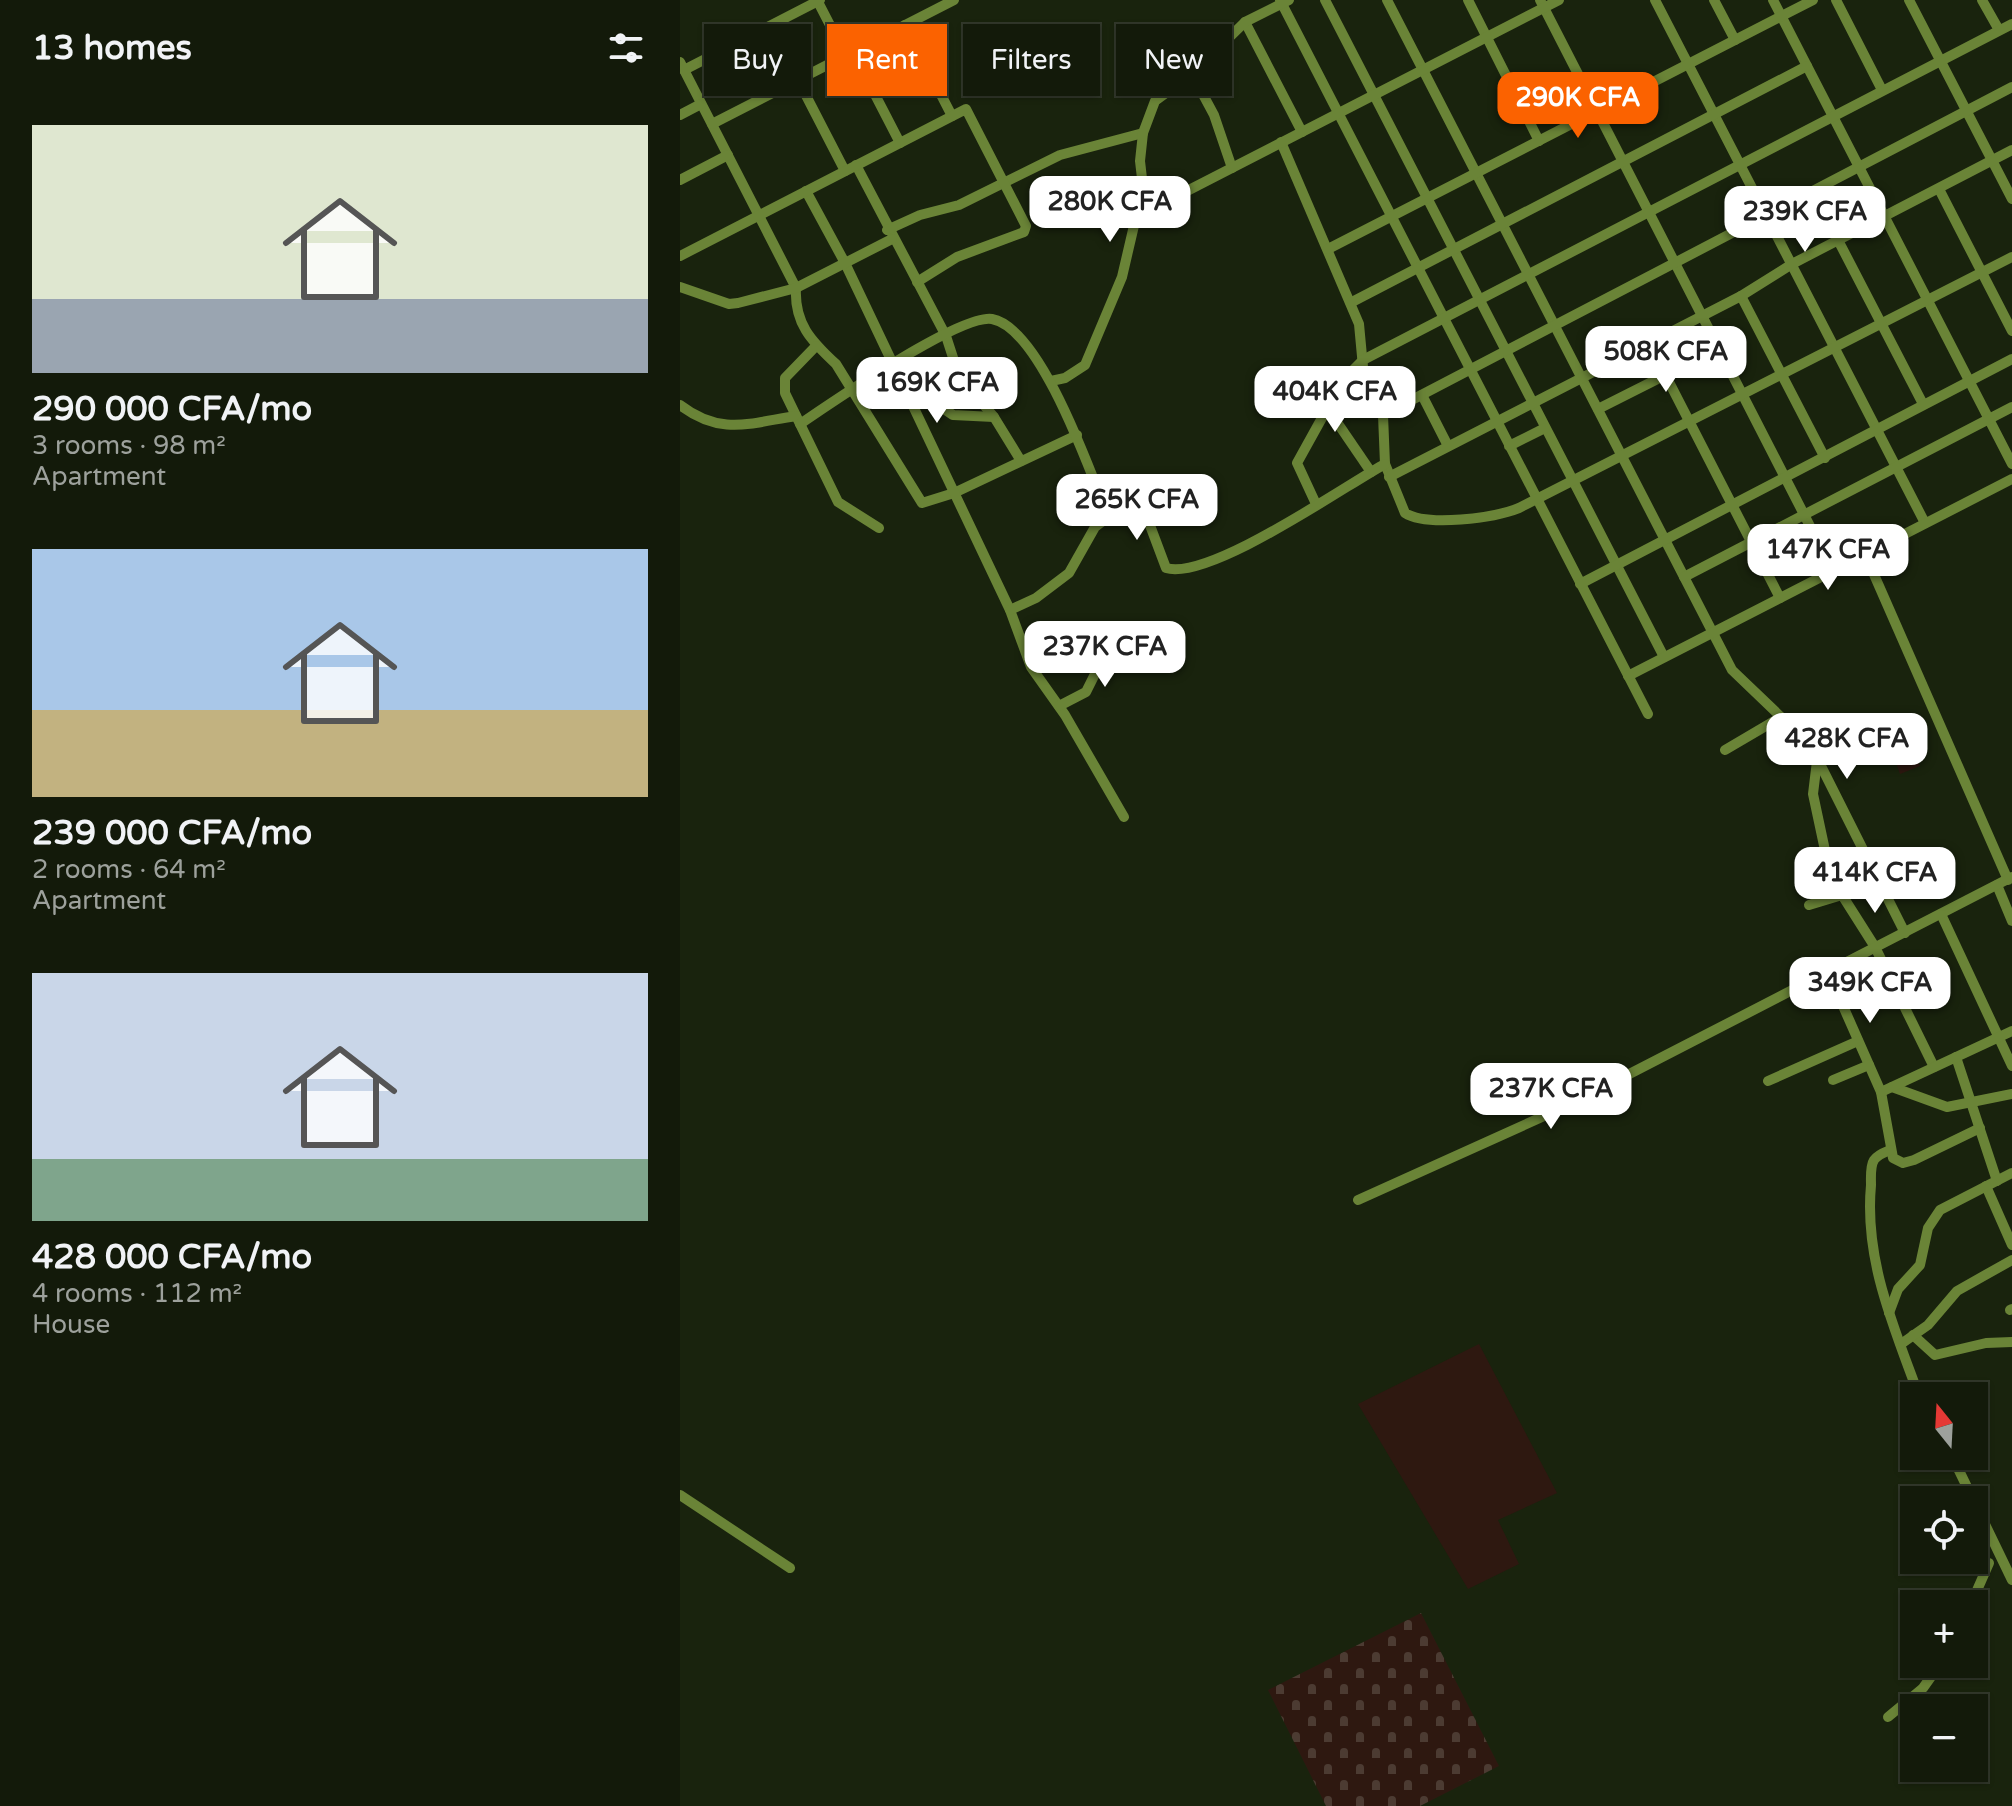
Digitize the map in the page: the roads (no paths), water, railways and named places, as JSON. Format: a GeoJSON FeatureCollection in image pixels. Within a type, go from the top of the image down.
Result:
{"type":"FeatureCollection","features":[{"type":"Feature","properties":{"kind":"street"},"geometry":{"type":"LineString","coordinates":[[832,24],[818,0],[682,66],[796,288],[800,323],[816,346],[836,364],[922,503],[954,493],[1077,435]]}},
{"type":"Feature","properties":{"kind":"street"},"geometry":{"type":"LineString","coordinates":[[907,24],[954,0]]}},
{"type":"Feature","properties":{"kind":"street"},"geometry":{"type":"LineString","coordinates":[[1325,0],[1664,657]]}},
{"type":"Feature","properties":{"kind":"street"},"geometry":{"type":"LineString","coordinates":[[1387,0],[1732,670],[1781,717],[1818,760],[1905,933]]}},
{"type":"Feature","properties":{"kind":"street"},"geometry":{"type":"LineString","coordinates":[[1468,0],[1539,141]]}},
{"type":"Feature","properties":{"kind":"street"},"geometry":{"type":"LineString","coordinates":[[1187,191],[1487,37],[1542,4],[1559,0]]}},
{"type":"Feature","properties":{"kind":"street"},"geometry":{"type":"LineString","coordinates":[[1655,0],[1925,523]]}},
{"type":"Feature","properties":{"kind":"street"},"geometry":{"type":"LineString","coordinates":[[1714,0],[1735,40]]}},
{"type":"Feature","properties":{"kind":"street"},"geometry":{"type":"LineString","coordinates":[[1773,0],[2012,464]]}},
{"type":"Feature","properties":{"kind":"street"},"geometry":{"type":"LineString","coordinates":[[1328,249],[1813,0]]}},
{"type":"Feature","properties":{"kind":"street"},"geometry":{"type":"LineString","coordinates":[[1836,0],[1882,90]]}},
{"type":"Feature","properties":{"kind":"street"},"geometry":{"type":"LineString","coordinates":[[1909,0],[2012,199]]}},
{"type":"Feature","properties":{"kind":"street"},"geometry":{"type":"LineString","coordinates":[[1982,0],[1999,30]]}},
{"type":"Feature","properties":{"kind":"street"},"geometry":{"type":"LineString","coordinates":[[1232,35],[1245,22],[1283,1],[1648,714]]}},
{"type":"Feature","properties":{"kind":"street"},"geometry":{"type":"LineString","coordinates":[[1542,4],[1833,571]]}},
{"type":"Feature","properties":{"kind":"street"},"geometry":{"type":"LineString","coordinates":[[1245,22],[1302,132]]}},
{"type":"Feature","properties":{"kind":"street"},"geometry":{"type":"LineString","coordinates":[[1316,504],[1297,463],[1343,380],[1363,360],[2012,24]]}},
{"type":"Feature","properties":{"kind":"street"},"geometry":{"type":"LineString","coordinates":[[1352,302],[1807,66]]}},
{"type":"Feature","properties":{"kind":"street"},"geometry":{"type":"LineString","coordinates":[[1383,415],[1676,265],[2012,87]]}},
{"type":"Feature","properties":{"kind":"street"},"geometry":{"type":"LineString","coordinates":[[712,124],[767,96]]}},
{"type":"Feature","properties":{"kind":"street"},"geometry":{"type":"LineString","coordinates":[[807,96],[917,282],[946,336],[959,376],[994,417],[1021,461]]}},
{"type":"Feature","properties":{"kind":"street"},"geometry":{"type":"LineString","coordinates":[[874,96],[900,143]]}},
{"type":"Feature","properties":{"kind":"street"},"geometry":{"type":"LineString","coordinates":[[942,96],[952,116]]}},
{"type":"Feature","properties":{"kind":"street"},"geometry":{"type":"LineString","coordinates":[[1051,381],[1065,378],[1085,365],[1122,277],[1127,244],[1142,200],[1143,133],[1155,101],[1162,96]]}},
{"type":"Feature","properties":{"kind":"street"},"geometry":{"type":"LineString","coordinates":[[1205,96],[1232,168]]}},
{"type":"Feature","properties":{"kind":"street"},"geometry":{"type":"LineString","coordinates":[[680,115],[701,104]]}},
{"type":"Feature","properties":{"kind":"street"},"geometry":{"type":"LineString","coordinates":[[680,256],[966,109],[1026,226],[1024,232],[957,257],[917,282]]}},
{"type":"Feature","properties":{"kind":"street"},"geometry":{"type":"LineString","coordinates":[[680,287],[729,304],[796,288],[845,263],[920,215],[959,205],[1060,155],[1143,133]]}},
{"type":"Feature","properties":{"kind":"street"},"geometry":{"type":"LineString","coordinates":[[1281,142],[1352,302],[1359,324],[1363,360],[1383,415],[1385,464],[1389,477],[1405,513],[1426,522],[1506,513],[1537,500],[2012,257]]}},
{"type":"Feature","properties":{"kind":"street"},"geometry":{"type":"LineString","coordinates":[[1389,477],[1741,296],[1792,264],[2012,150]]}},
{"type":"Feature","properties":{"kind":"street"},"geometry":{"type":"LineString","coordinates":[[680,180],[728,155]]}},
{"type":"Feature","properties":{"kind":"street"},"geometry":{"type":"LineString","coordinates":[[1939,189],[2012,331]]}},
{"type":"Feature","properties":{"kind":"street"},"geometry":{"type":"LineString","coordinates":[[806,191],[845,263],[1010,610],[1031,667],[1059,706],[1124,817]]}},
{"type":"Feature","properties":{"kind":"street"},"geometry":{"type":"LineString","coordinates":[[1839,242],[1923,404]]}},
{"type":"Feature","properties":{"kind":"street"},"geometry":{"type":"LineString","coordinates":[[1741,296],[1825,458]]}},
{"type":"Feature","properties":{"kind":"street"},"geometry":{"type":"LineString","coordinates":[[680,405],[708,423],[723,427],[798,420],[893,364],[988,318],[998,321],[1015,334],[1051,381],[1077,435],[1108,516]]}},
{"type":"Feature","properties":{"kind":"street"},"geometry":{"type":"LineString","coordinates":[[1649,343],[1780,598]]}},
{"type":"Feature","properties":{"kind":"street"},"geometry":{"type":"LineString","coordinates":[[816,346],[785,378],[785,393],[838,502],[879,528]]}},
{"type":"Feature","properties":{"kind":"street"},"geometry":{"type":"LineString","coordinates":[[1598,409],[1719,348]]}},
{"type":"Feature","properties":{"kind":"street"},"geometry":{"type":"LineString","coordinates":[[1580,584],[2012,359]]}},
{"type":"Feature","properties":{"kind":"street"},"geometry":{"type":"LineString","coordinates":[[900,378],[953,415],[994,417]]}},
{"type":"Feature","properties":{"kind":"street"},"geometry":{"type":"LineString","coordinates":[[1422,395],[1448,446]]}},
{"type":"Feature","properties":{"kind":"street"},"geometry":{"type":"LineString","coordinates":[[1684,577],[2012,407]]}},
{"type":"Feature","properties":{"kind":"street"},"geometry":{"type":"LineString","coordinates":[[1328,409],[1371,472]]}},
{"type":"Feature","properties":{"kind":"street"},"geometry":{"type":"LineString","coordinates":[[1509,446],[1545,428]]}},
{"type":"Feature","properties":{"kind":"street"},"geometry":{"type":"LineString","coordinates":[[1010,610],[1036,598],[1069,573],[1085,540],[1108,516],[1132,505],[1145,512],[1166,568],[1180,570],[1224,556],[1385,464]]}},
{"type":"Feature","properties":{"kind":"street"},"geometry":{"type":"LineString","coordinates":[[1628,676],[2012,479]]}},
{"type":"Feature","properties":{"kind":"street"},"geometry":{"type":"LineString","coordinates":[[1865,554],[2006,881],[2012,921]]}},
{"type":"Feature","properties":{"kind":"street"},"geometry":{"type":"LineString","coordinates":[[1059,706],[1086,692],[1116,632]]}},
{"type":"Feature","properties":{"kind":"street"},"geometry":{"type":"LineString","coordinates":[[1725,750],[1781,717]]}},
{"type":"Feature","properties":{"kind":"street"},"geometry":{"type":"LineString","coordinates":[[1818,760],[1813,794],[1826,855],[1842,895],[1875,947],[1934,1067]]}},
{"type":"Feature","properties":{"kind":"street"},"geometry":{"type":"LineString","coordinates":[[1358,1200],[1573,1103],[2006,881]]}},
{"type":"Feature","properties":{"kind":"street"},"geometry":{"type":"LineString","coordinates":[[1809,905],[1842,895]]}},
{"type":"Feature","properties":{"kind":"street"},"geometry":{"type":"LineString","coordinates":[[1941,914],[2012,1066]]}},
{"type":"Feature","properties":{"kind":"street"},"geometry":{"type":"LineString","coordinates":[[1828,972],[1869,1065],[1886,1090],[1893,1158],[1903,1163],[1980,1128]]}},
{"type":"Feature","properties":{"kind":"street"},"geometry":{"type":"LineString","coordinates":[[1886,1090],[2012,1031]]}},
{"type":"Feature","properties":{"kind":"street"},"geometry":{"type":"LineString","coordinates":[[1768,1081],[1858,1041]]}},
{"type":"Feature","properties":{"kind":"street"},"geometry":{"type":"LineString","coordinates":[[1956,1057],[1997,1181]]}},
{"type":"Feature","properties":{"kind":"street"},"geometry":{"type":"LineString","coordinates":[[1833,1080],[1869,1065]]}},
{"type":"Feature","properties":{"kind":"street"},"geometry":{"type":"LineString","coordinates":[[1886,1090],[1947,1107],[2012,1094]]}},
{"type":"Feature","properties":{"kind":"street"},"geometry":{"type":"LineString","coordinates":[[1890,1150],[1874,1159],[1870,1206],[1876,1272],[1914,1382]]}},
{"type":"Feature","properties":{"kind":"street"},"geometry":{"type":"LineString","coordinates":[[1889,1313],[1898,1289],[1920,1265],[1928,1228],[1936,1215],[1949,1203],[2012,1173]]}},
{"type":"Feature","properties":{"kind":"street"},"geometry":{"type":"LineString","coordinates":[[1986,1186],[2012,1245]]}},
{"type":"Feature","properties":{"kind":"street"},"geometry":{"type":"LineString","coordinates":[[1901,1344],[1928,1325],[1957,1291],[2012,1260]]}},
{"type":"Feature","properties":{"kind":"street"},"geometry":{"type":"LineString","coordinates":[[1913,1335],[1935,1355],[1986,1343],[2012,1342]]}},
{"type":"Feature","properties":{"kind":"street"},"geometry":{"type":"LineString","coordinates":[[1959,1470],[2012,1580]]}},
{"type":"Feature","properties":{"kind":"street"},"geometry":{"type":"LineString","coordinates":[[680,1495],[790,1568]]}},
{"type":"Feature","properties":{"kind":"street"},"geometry":{"type":"LineString","coordinates":[[1977,1590],[1989,1563]]}},
{"type":"Feature","properties":{"kind":"street"},"geometry":{"type":"LineString","coordinates":[[1888,1717],[1923,1688],[1930,1678]]}}]}
